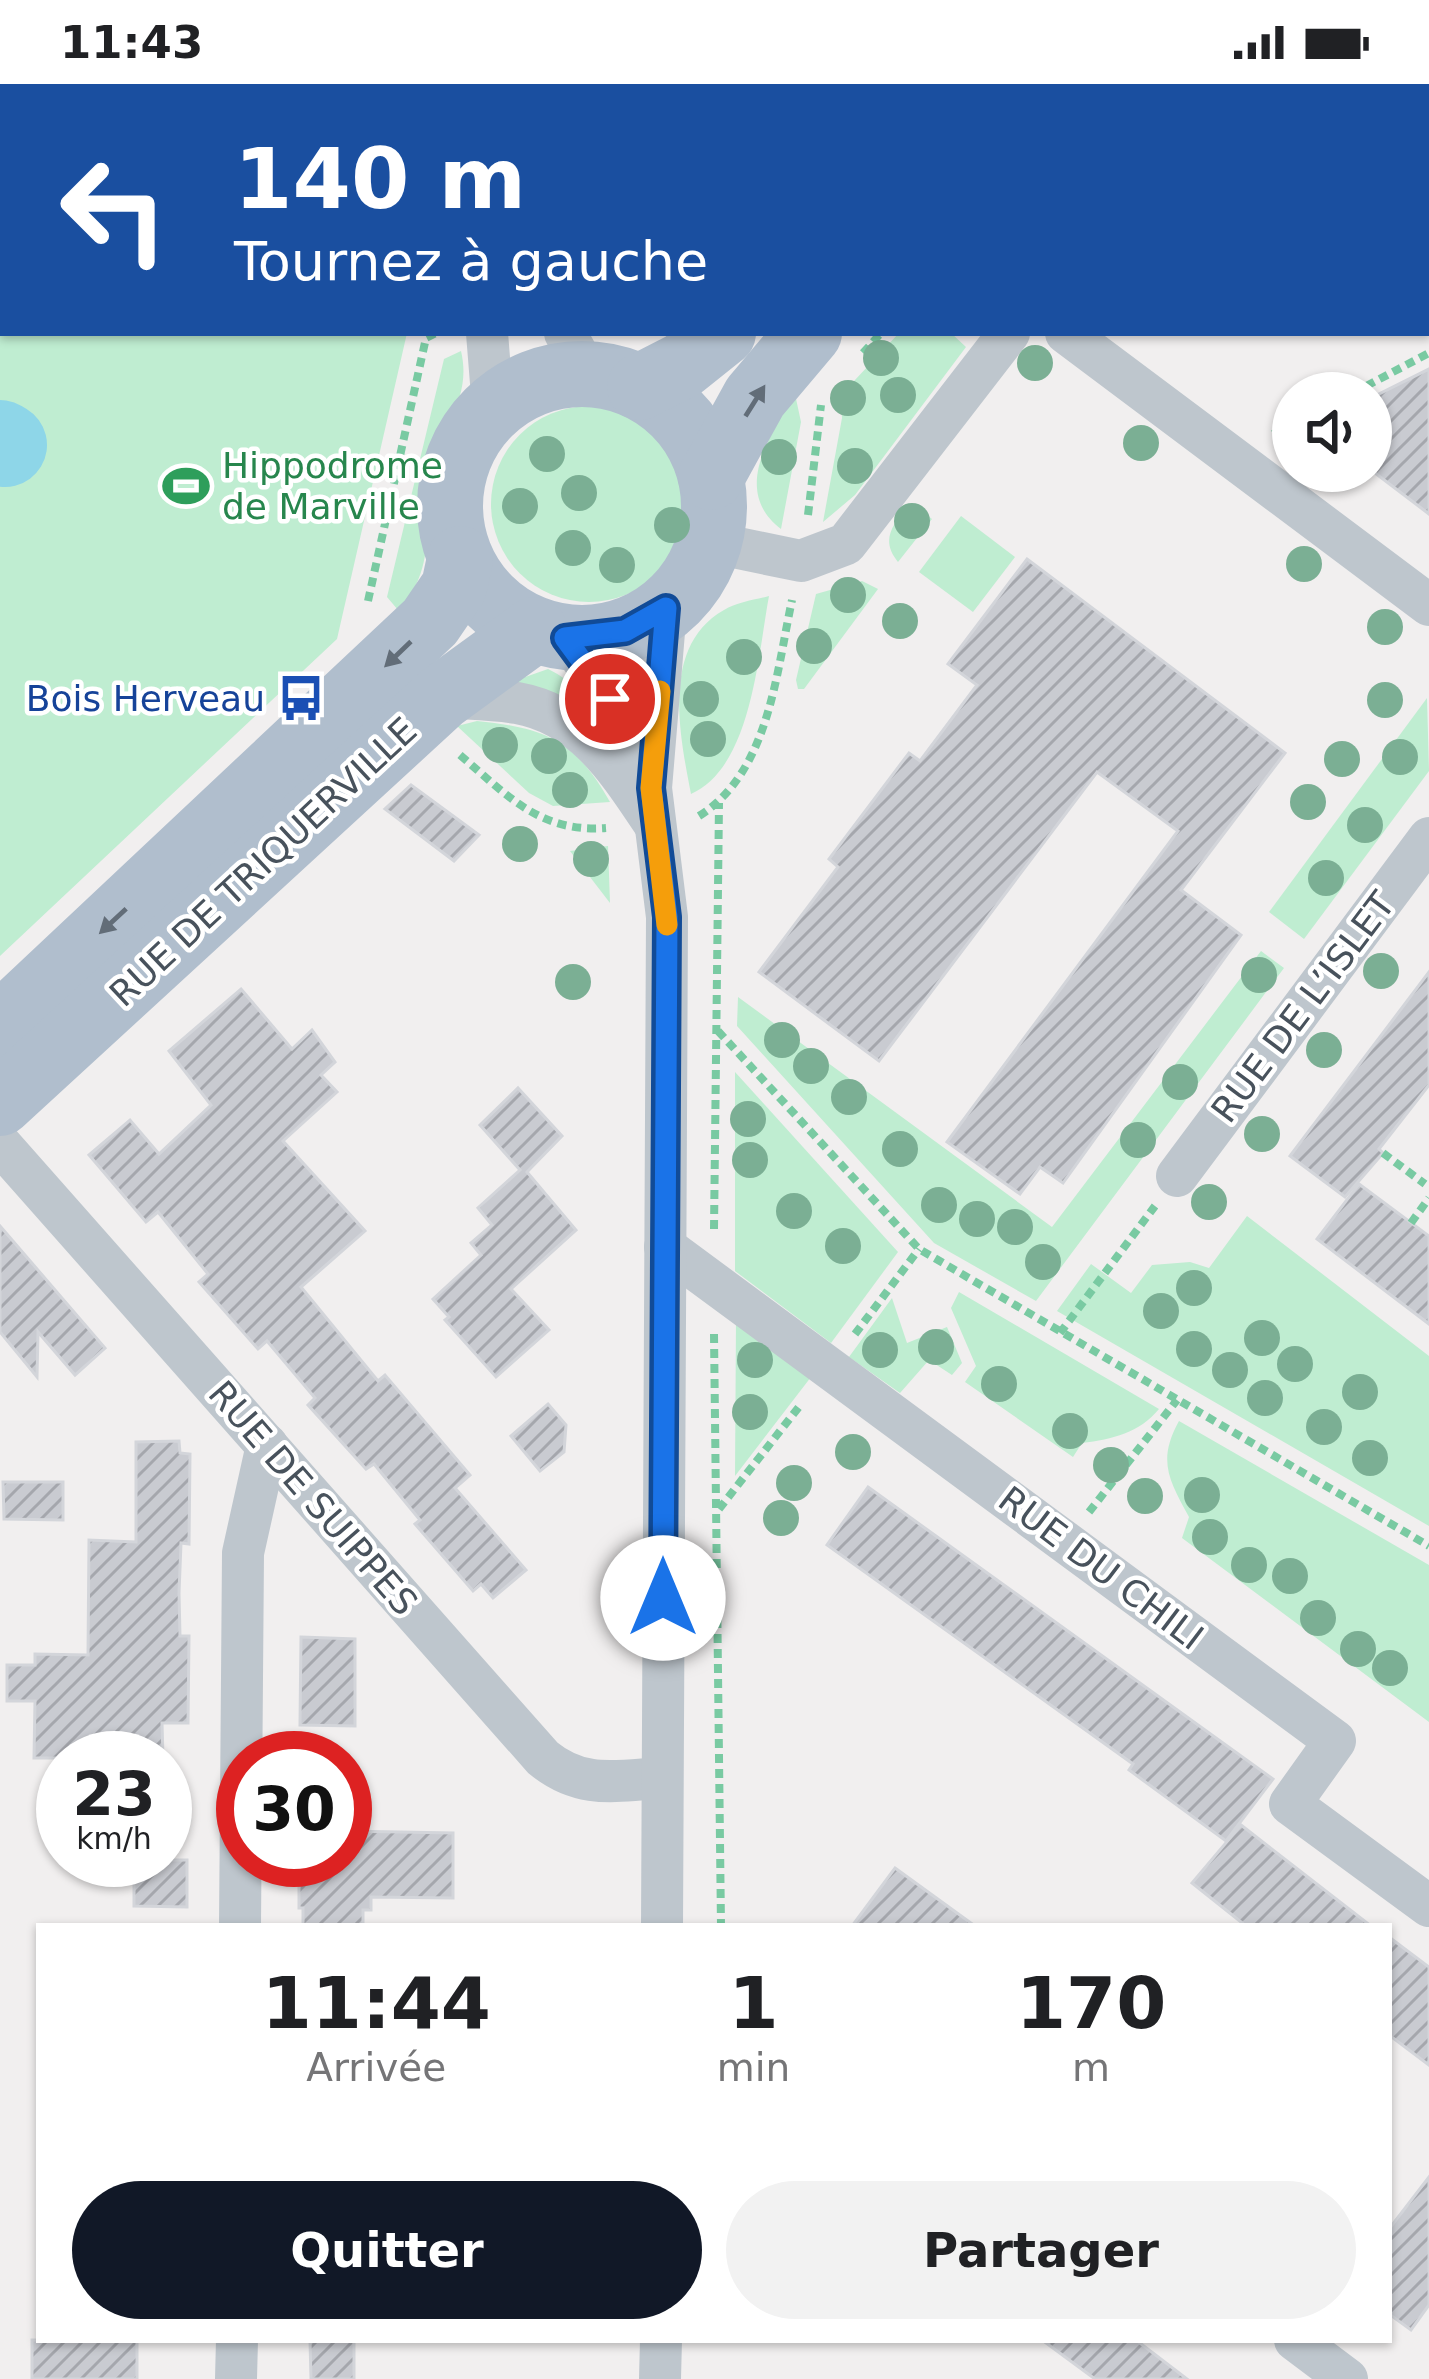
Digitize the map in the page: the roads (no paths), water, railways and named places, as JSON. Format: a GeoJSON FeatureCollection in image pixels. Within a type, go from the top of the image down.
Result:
{"type":"FeatureCollection","features":[{"type":"Feature","properties":{"kind":"main road"},"geometry":{"type":"LineString","coordinates":[[598,364],[661,399],[686,424],[712,477],[715,499],[710,542],[691,581],[666,608],[625,631],[550,634],[490,602],[460,560],[450,519],[452,478],[466,440],[493,407],[527,385],[598,364],[683,365],[719,336]]}},
{"type":"Feature","properties":{"kind":"main road"},"geometry":{"type":"LineString","coordinates":[[712,477],[755,398],[806,336]]}},
{"type":"Feature","properties":{"kind":"main road","name":"RUE DE TRIQUERVILLE"},"geometry":{"type":"LineString","coordinates":[[0,1026],[430,622],[454,587],[460,560]]}},
{"type":"Feature","properties":{"kind":"main road","name":"RUE DE TRIQUERVILLE"},"geometry":{"type":"LineString","coordinates":[[0,1103],[442,697],[550,634]]}},
{"type":"Feature","properties":{"kind":"street"},"geometry":{"type":"LineString","coordinates":[[487,336],[493,407]]}},
{"type":"Feature","properties":{"kind":"street"},"geometry":{"type":"LineString","coordinates":[[710,542],[801,561],[845,544],[1007,336]]}},
{"type":"Feature","properties":{"kind":"street"},"geometry":{"type":"LineString","coordinates":[[1070,336],[1429,605]]}},
{"type":"Feature","properties":{"kind":"street"},"geometry":{"type":"LineString","coordinates":[[653,806],[666,608]]}},
{"type":"Feature","properties":{"kind":"street"},"geometry":{"type":"LineString","coordinates":[[550,634],[610,699],[630,733],[653,806],[667,917],[662,1923]]}},
{"type":"Feature","properties":{"kind":"street"},"geometry":{"type":"LineString","coordinates":[[442,697],[519,703],[562,718],[594,742],[653,806]]}},
{"type":"Feature","properties":{"kind":"street","name":"RUE DE L’ISLET"},"geometry":{"type":"LineString","coordinates":[[1177,1176],[1426,848]]}},
{"type":"Feature","properties":{"kind":"street","name":"RUE DE SUIPPES"},"geometry":{"type":"LineString","coordinates":[[0,1144],[543,1758],[564,1775],[584,1781],[661,1778]]}},
{"type":"Feature","properties":{"kind":"street","name":"RUE DU CHILI"},"geometry":{"type":"LineString","coordinates":[[665,1247],[1335,1741],[1290,1804],[1429,1906]]}},
{"type":"Feature","properties":{"kind":"street"},"geometry":{"type":"LineString","coordinates":[[240,1923],[243,1553],[267,1445]]}},
{"type":"Feature","properties":{"kind":"street"},"geometry":{"type":"LineString","coordinates":[[236,2343],[236,2379]]}},
{"type":"Feature","properties":{"kind":"street"},"geometry":{"type":"LineString","coordinates":[[661,2343],[661,2379]]}},
{"type":"Feature","properties":{"kind":"street"},"geometry":{"type":"LineString","coordinates":[[1299,2343],[1347,2379]]}},
{"type":"Feature","properties":{"kind":"waterway"},"geometry":{"type":"LineString","coordinates":[[0,442],[5,445]]}},
{"type":"Feature","properties":{"kind":"place","name":"Hippodrome de Marville"},"geometry":{"type":"Point","coordinates":[186,486]}},
{"type":"Feature","properties":{"kind":"place","name":"Bois Herveau"},"geometry":{"type":"Point","coordinates":[301,698]}}]}
